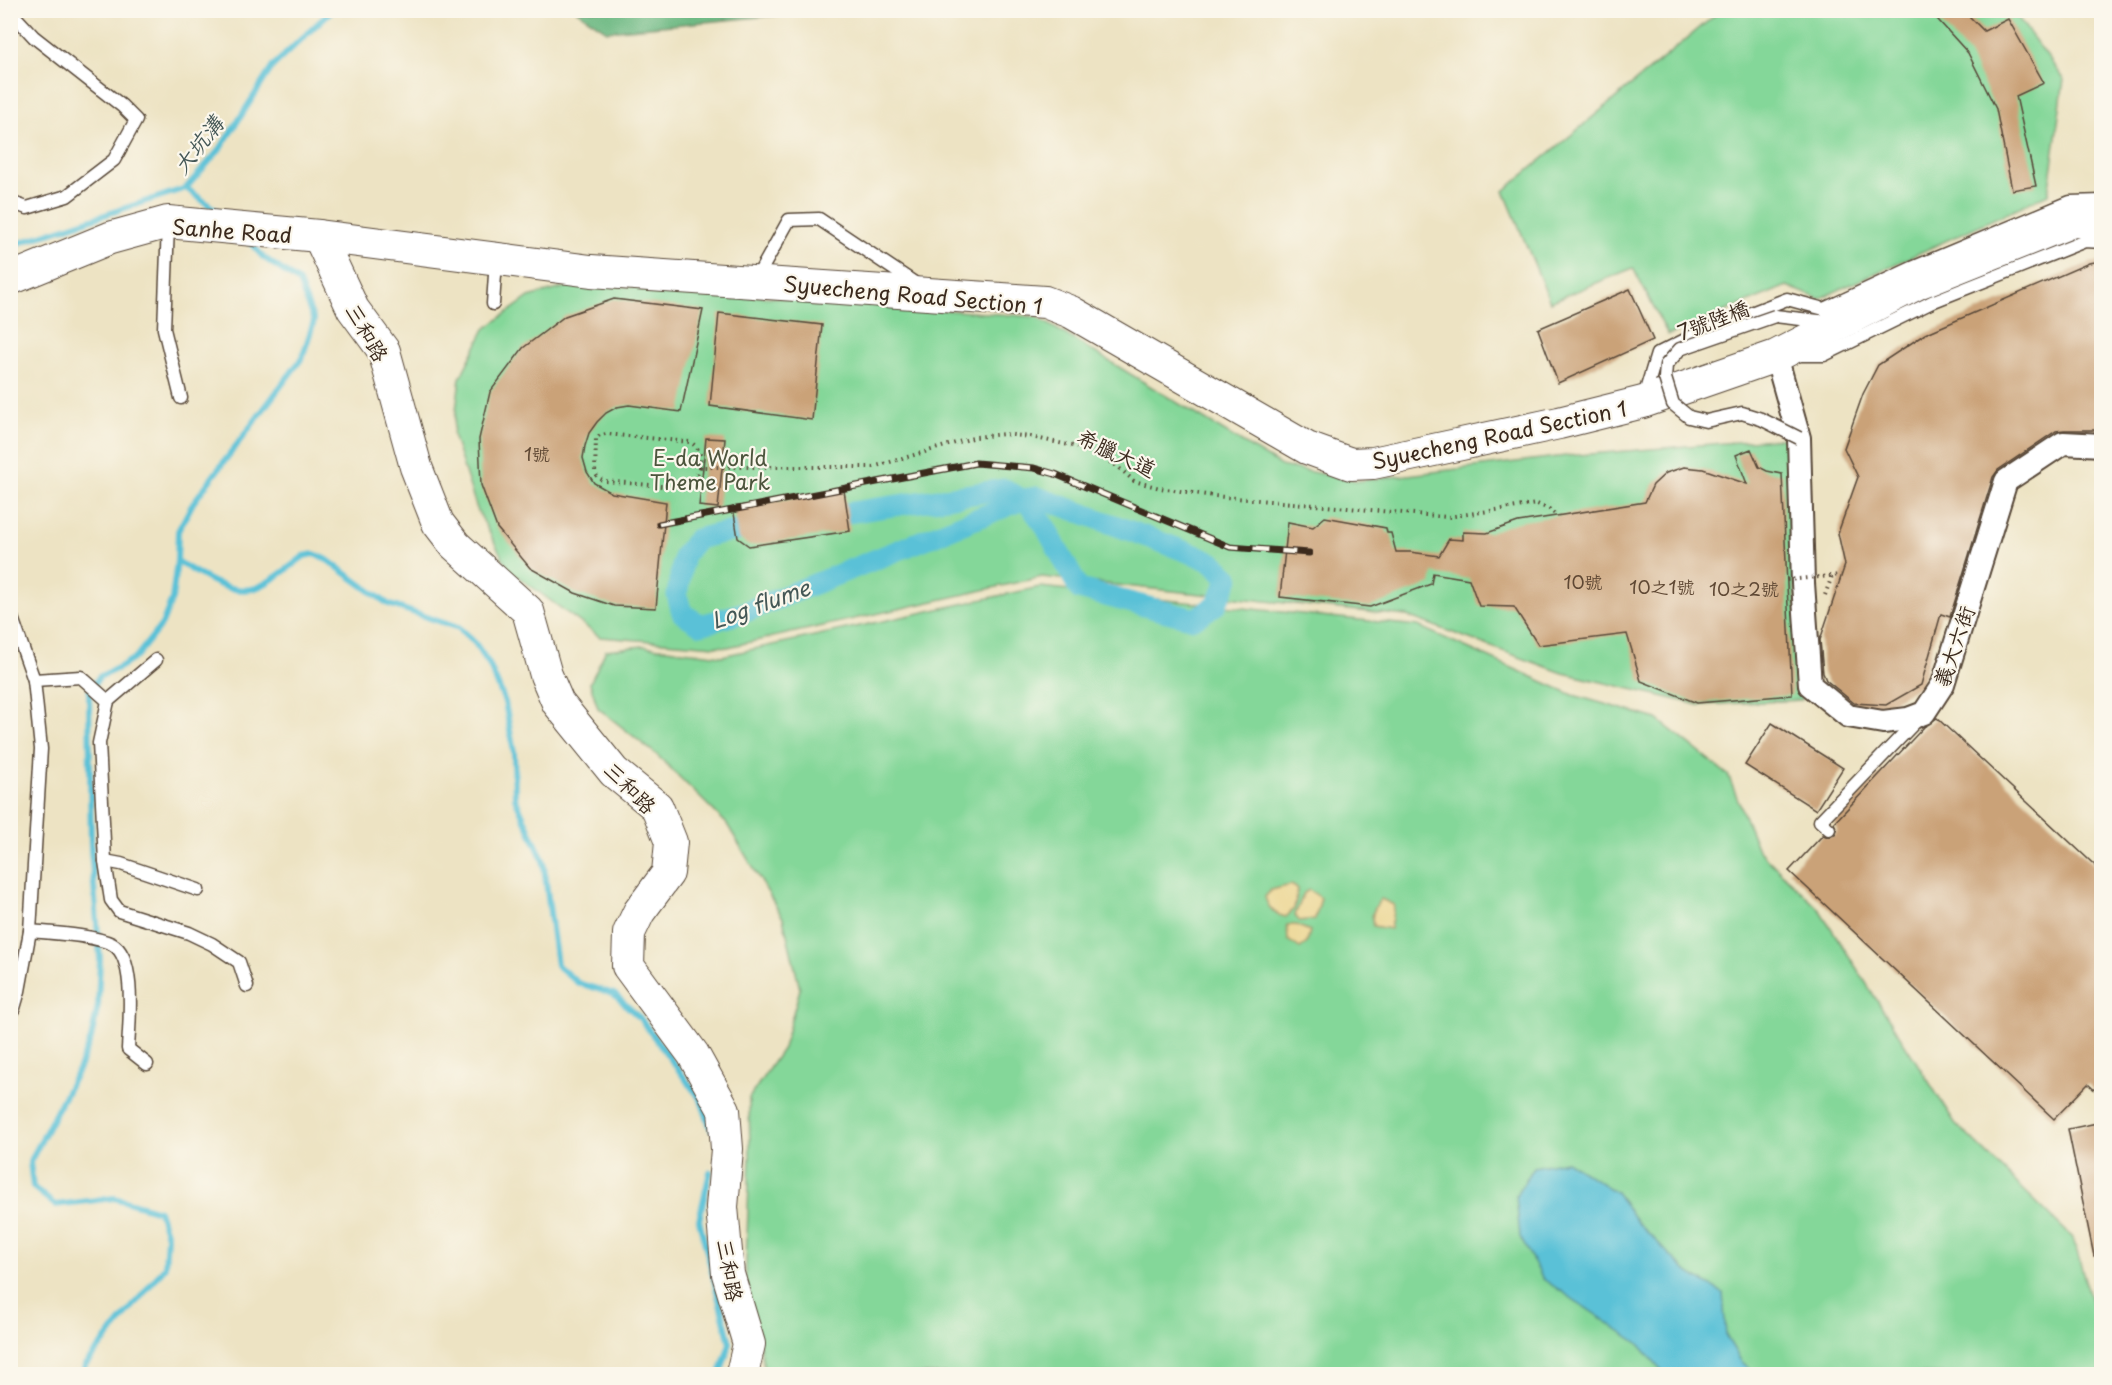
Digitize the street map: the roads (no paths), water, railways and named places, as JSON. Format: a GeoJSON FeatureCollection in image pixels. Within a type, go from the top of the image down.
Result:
{"type":"FeatureCollection","features":[{"type":"Feature","properties":{"kind":"main road","name":"Syuecheng Road Section 1"},"geometry":{"type":"LineString","coordinates":[[319,236],[591,271],[754,282],[932,299],[1045,302],[1071,312],[1307,448],[1351,464],[1373,463],[1559,423],[1643,402],[1776,356],[1918,283],[2073,221],[2102,222]]}},
{"type":"Feature","properties":{"kind":"main road","name":"Sanhe Road"},"geometry":{"type":"LineString","coordinates":[[10,279],[110,238],[168,222],[319,236]]}},
{"type":"Feature","properties":{"kind":"main road","name":"三和路"},"geometry":{"type":"LineString","coordinates":[[319,236],[353,309],[384,351],[416,466],[438,523],[455,545],[528,611],[546,675],[558,703],[614,772],[657,807],[671,842],[668,873],[639,912],[629,933],[628,966],[693,1054],[724,1110],[727,1149],[722,1207],[728,1274],[749,1344],[742,1374]]}},
{"type":"Feature","properties":{"kind":"street","name":"義大六街"},"geometry":{"type":"LineString","coordinates":[[1776,356],[1799,438],[1803,583],[1810,685],[1848,716],[1883,722],[1908,719],[1924,713],[1943,684],[2006,481],[2062,443],[2102,445]]}},
{"type":"Feature","properties":{"kind":"lane"},"geometry":{"type":"LineString","coordinates":[[10,11],[34,37],[122,106],[136,120],[114,160],[66,196],[27,208],[10,202]]}},
{"type":"Feature","properties":{"kind":"lane","name":"Syuecheng Road Section 1"},"geometry":{"type":"LineString","coordinates":[[1643,402],[1657,354],[1697,333],[1787,299],[1824,309],[1912,268],[2070,202],[2102,201]]}},
{"type":"Feature","properties":{"kind":"lane"},"geometry":{"type":"LineString","coordinates":[[754,282],[789,220],[819,219],[932,299]]}},
{"type":"Feature","properties":{"kind":"lane"},"geometry":{"type":"LineString","coordinates":[[168,222],[164,329],[181,398]]}},
{"type":"Feature","properties":{"kind":"lane","name":"Syuecheng Road Section 1"},"geometry":{"type":"LineString","coordinates":[[1776,356],[1824,355],[1934,301],[2085,241],[2102,242]]}},
{"type":"Feature","properties":{"kind":"lane"},"geometry":{"type":"LineString","coordinates":[[493,304],[496,259]]}},
{"type":"Feature","properties":{"kind":"lane","name":"7號陸橋"},"geometry":{"type":"LineString","coordinates":[[1799,438],[1761,419],[1742,413],[1706,421],[1689,417],[1673,404],[1665,378],[1666,365],[1680,348],[1775,316],[1838,323]]}},
{"type":"Feature","properties":{"kind":"lane"},"geometry":{"type":"LineString","coordinates":[[10,612],[34,680],[41,749],[30,930],[19,991],[14,1008],[10,1012]]}},
{"type":"Feature","properties":{"kind":"lane"},"geometry":{"type":"LineString","coordinates":[[156,660],[105,698],[99,743],[105,861],[111,900],[119,911],[189,933],[212,944],[239,962],[247,987]]}},
{"type":"Feature","properties":{"kind":"lane"},"geometry":{"type":"LineString","coordinates":[[34,680],[81,677],[105,698]]}},
{"type":"Feature","properties":{"kind":"lane"},"geometry":{"type":"LineString","coordinates":[[1829,829],[1820,821],[1924,713]]}},
{"type":"Feature","properties":{"kind":"lane"},"geometry":{"type":"LineString","coordinates":[[105,861],[121,864],[198,890]]}},
{"type":"Feature","properties":{"kind":"lane"},"geometry":{"type":"LineString","coordinates":[[30,930],[94,938],[113,945],[120,951],[131,986],[128,1049],[147,1064]]}},
{"type":"Feature","properties":{"kind":"water"},"geometry":{"type":"Polygon","coordinates":[[[1566,1161],[1616,1192],[1637,1222],[1686,1271],[1723,1293],[1726,1336],[1741,1361],[1756,1374],[1665,1374],[1638,1343],[1543,1279],[1520,1237],[1516,1196],[1534,1167],[1566,1161]]]}},
{"type":"Feature","properties":{"kind":"waterway","name":"大坑溝"},"geometry":{"type":"LineString","coordinates":[[10,246],[186,188],[220,149],[273,66],[332,10]]}},
{"type":"Feature","properties":{"kind":"waterway","name":"大坑溝"},"geometry":{"type":"LineString","coordinates":[[965,10],[973,14],[984,10]]}},
{"type":"Feature","properties":{"kind":"waterway","name":"大坑溝"},"geometry":{"type":"LineString","coordinates":[[1129,10],[1131,12],[1143,10]]}},
{"type":"Feature","properties":{"kind":"waterway"},"geometry":{"type":"LineString","coordinates":[[186,188],[221,214]]}},
{"type":"Feature","properties":{"kind":"waterway"},"geometry":{"type":"LineString","coordinates":[[83,1374],[85,1365],[165,1267],[167,1236],[159,1211],[114,1198],[55,1205],[33,1187],[30,1162],[79,1068],[91,1039],[98,1005],[100,959],[91,850],[89,692],[99,677],[136,657],[162,624],[172,599],[178,531],[193,503],[302,358],[314,321],[299,282],[263,257],[248,240]]}},
{"type":"Feature","properties":{"kind":"waterway","name":"Log flume"},"geometry":{"type":"LineString","coordinates":[[820,517],[1005,489],[1029,504]]}},
{"type":"Feature","properties":{"kind":"waterway","name":"Log flume"},"geometry":{"type":"LineString","coordinates":[[766,526],[697,539],[684,555],[677,595],[682,613],[701,625],[745,612],[1025,499],[1038,497],[1201,557],[1213,563],[1229,578],[1216,605],[1194,619],[1079,589],[1045,526],[1029,504]]}},
{"type":"Feature","properties":{"kind":"waterway"},"geometry":{"type":"LineString","coordinates":[[177,561],[213,582],[242,590],[265,584],[304,556],[314,554],[326,559],[388,604],[459,628],[475,643],[489,664],[505,702],[514,753],[515,798],[543,860],[557,965],[578,983],[614,994],[640,1018],[701,1100],[711,1129]]}},
{"type":"Feature","properties":{"kind":"waterway"},"geometry":{"type":"LineString","coordinates":[[710,1172],[699,1220],[730,1343],[720,1374]]}},
{"type":"Feature","properties":{"kind":"railway"},"geometry":{"type":"LineString","coordinates":[[659,524],[976,463],[1034,468],[1055,474],[1230,547],[1309,553]]}},
{"type":"Feature","properties":{"kind":"park label","name":"E-da World Theme Park"},"geometry":{"type":"Point","coordinates":[710,469]}}]}
